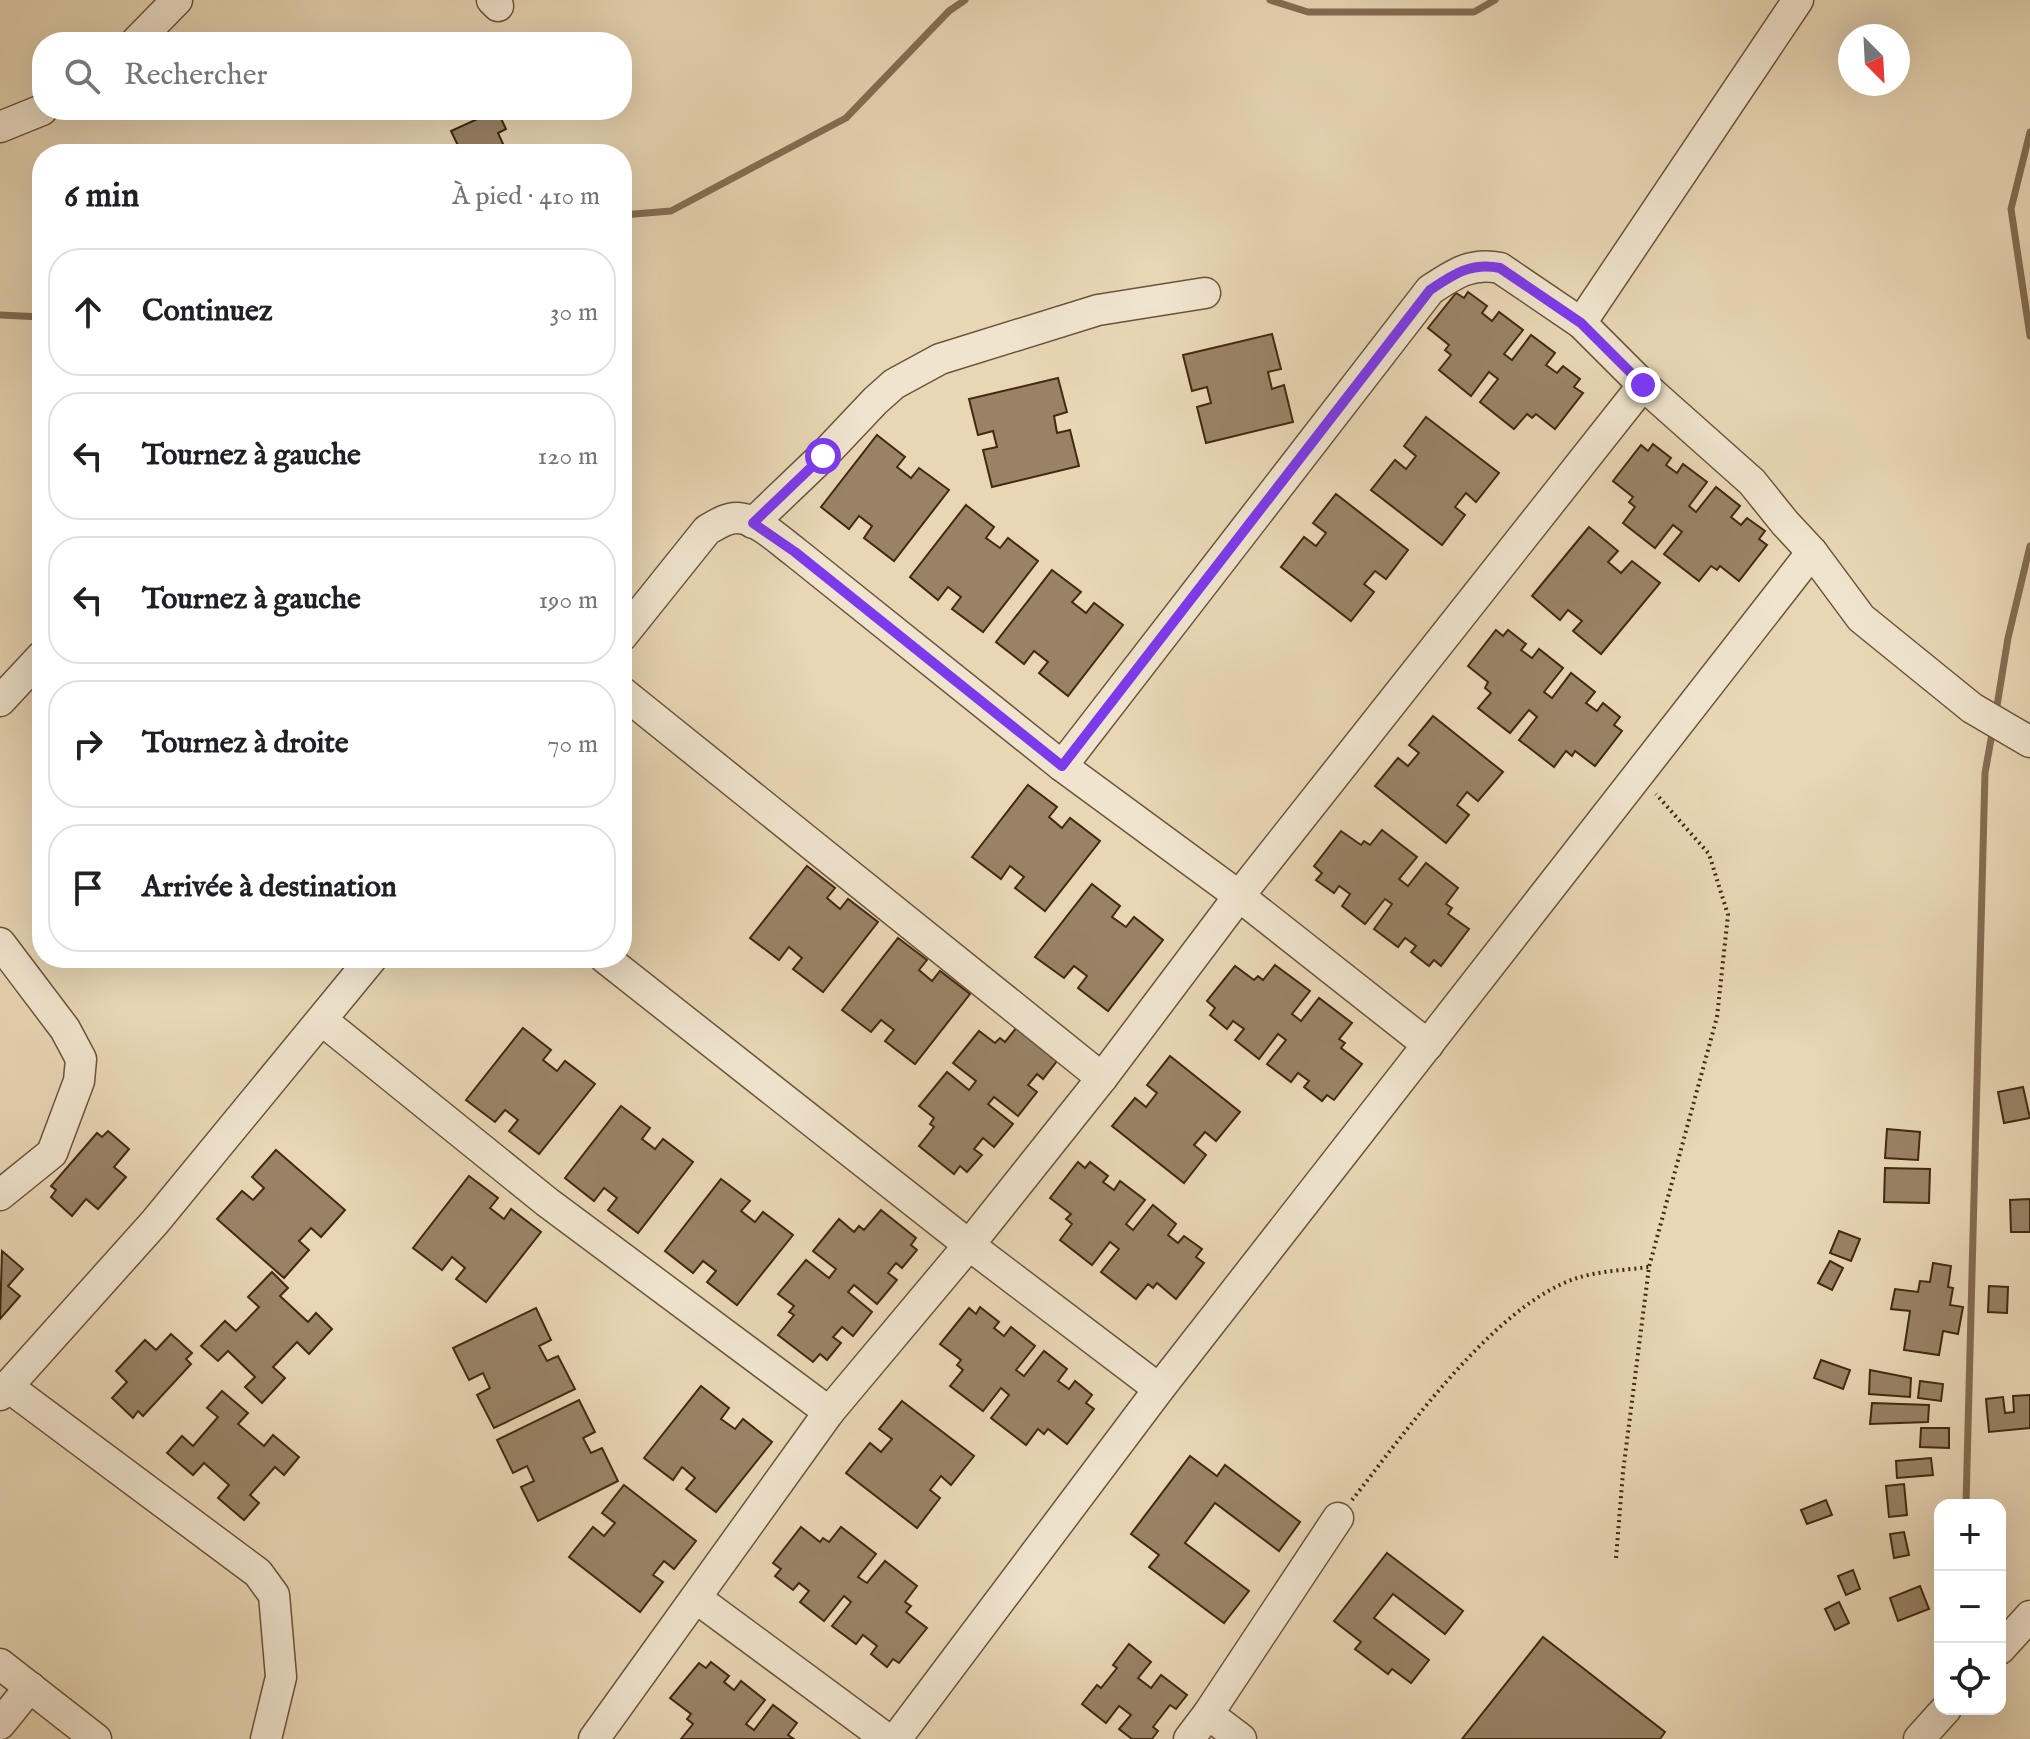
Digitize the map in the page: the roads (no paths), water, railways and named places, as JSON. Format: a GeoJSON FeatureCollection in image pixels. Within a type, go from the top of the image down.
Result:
{"type":"FeatureCollection","features":[{"type":"Feature","properties":{"kind":"street"},"geometry":{"type":"LineString","coordinates":[[146,32],[177,0]]}},
{"type":"Feature","properties":{"kind":"street"},"geometry":{"type":"LineString","coordinates":[[1581,323],[1798,0]]}},
{"type":"Feature","properties":{"kind":"street"},"geometry":{"type":"LineString","coordinates":[[0,127],[32,114]]}},
{"type":"Feature","properties":{"kind":"street"},"geometry":{"type":"LineString","coordinates":[[1062,766],[1430,290],[1462,268],[1485,265],[1500,268],[1581,323],[1643,385],[1752,482],[1812,552],[1861,618],[1972,708],[2020,736]]}},
{"type":"Feature","properties":{"kind":"street"},"geometry":{"type":"LineString","coordinates":[[753,523],[894,384],[940,359],[1098,310],[1205,293]]}},
{"type":"Feature","properties":{"kind":"street"},"geometry":{"type":"LineString","coordinates":[[594,1739],[829,1412],[969,1245],[1102,1078],[1239,896],[1643,385]]}},
{"type":"Feature","properties":{"kind":"street"},"geometry":{"type":"LineString","coordinates":[[632,624],[707,530],[737,517],[753,523],[795,552],[1062,766],[1239,896],[1428,1045]]}},
{"type":"Feature","properties":{"kind":"street"},"geometry":{"type":"LineString","coordinates":[[896,1739],[1159,1389],[1812,552]]}},
{"type":"Feature","properties":{"kind":"street"},"geometry":{"type":"LineString","coordinates":[[0,701],[32,667]]}},
{"type":"Feature","properties":{"kind":"street"},"geometry":{"type":"LineString","coordinates":[[632,700],[1102,1078]]}},
{"type":"Feature","properties":{"kind":"street"},"geometry":{"type":"LineString","coordinates":[[0,943],[65,1029],[81,1059],[79,1081],[52,1153],[0,1195]]}},
{"type":"Feature","properties":{"kind":"street"},"geometry":{"type":"LineString","coordinates":[[266,1739],[281,1677],[274,1595],[258,1573],[3,1390],[155,1222],[364,968]]}},
{"type":"Feature","properties":{"kind":"street"},"geometry":{"type":"LineString","coordinates":[[618,968],[969,1245],[1159,1389]]}},
{"type":"Feature","properties":{"kind":"street"},"geometry":{"type":"LineString","coordinates":[[323,1021],[547,1202],[829,1412]]}},
{"type":"Feature","properties":{"kind":"street"},"geometry":{"type":"LineString","coordinates":[[1189,1739],[1338,1518]]}},
{"type":"Feature","properties":{"kind":"street"},"geometry":{"type":"LineString","coordinates":[[696,1598],[887,1739]]}},
{"type":"Feature","properties":{"kind":"street"},"geometry":{"type":"LineString","coordinates":[[2005,1643],[2030,1616]]}},
{"type":"Feature","properties":{"kind":"street"},"geometry":{"type":"LineString","coordinates":[[0,1664],[96,1739]]}},
{"type":"Feature","properties":{"kind":"street"},"geometry":{"type":"LineString","coordinates":[[0,1724],[30,1687]]}},
{"type":"Feature","properties":{"kind":"street"},"geometry":{"type":"LineString","coordinates":[[1208,1714],[1241,1739]]}},
{"type":"Feature","properties":{"kind":"street"},"geometry":{"type":"LineString","coordinates":[[1919,1739],[1941,1715]]}},
{"type":"Feature","properties":{"kind":"waterway"},"geometry":{"type":"LineString","coordinates":[[632,214],[671,211],[846,118],[949,11],[965,0]]}},
{"type":"Feature","properties":{"kind":"waterway"},"geometry":{"type":"LineString","coordinates":[[1270,0],[1308,12],[1474,12],[1495,0]]}},
{"type":"Feature","properties":{"kind":"waterway"},"geometry":{"type":"LineString","coordinates":[[2030,132],[2011,209],[2030,336]]}},
{"type":"Feature","properties":{"kind":"waterway"},"geometry":{"type":"LineString","coordinates":[[0,315],[32,317]]}},
{"type":"Feature","properties":{"kind":"waterway"},"geometry":{"type":"LineString","coordinates":[[1996,712],[2008,638],[2030,546]]}},
{"type":"Feature","properties":{"kind":"waterway"},"geometry":{"type":"LineString","coordinates":[[1966,1499],[1985,773],[1993,728]]}}]}
